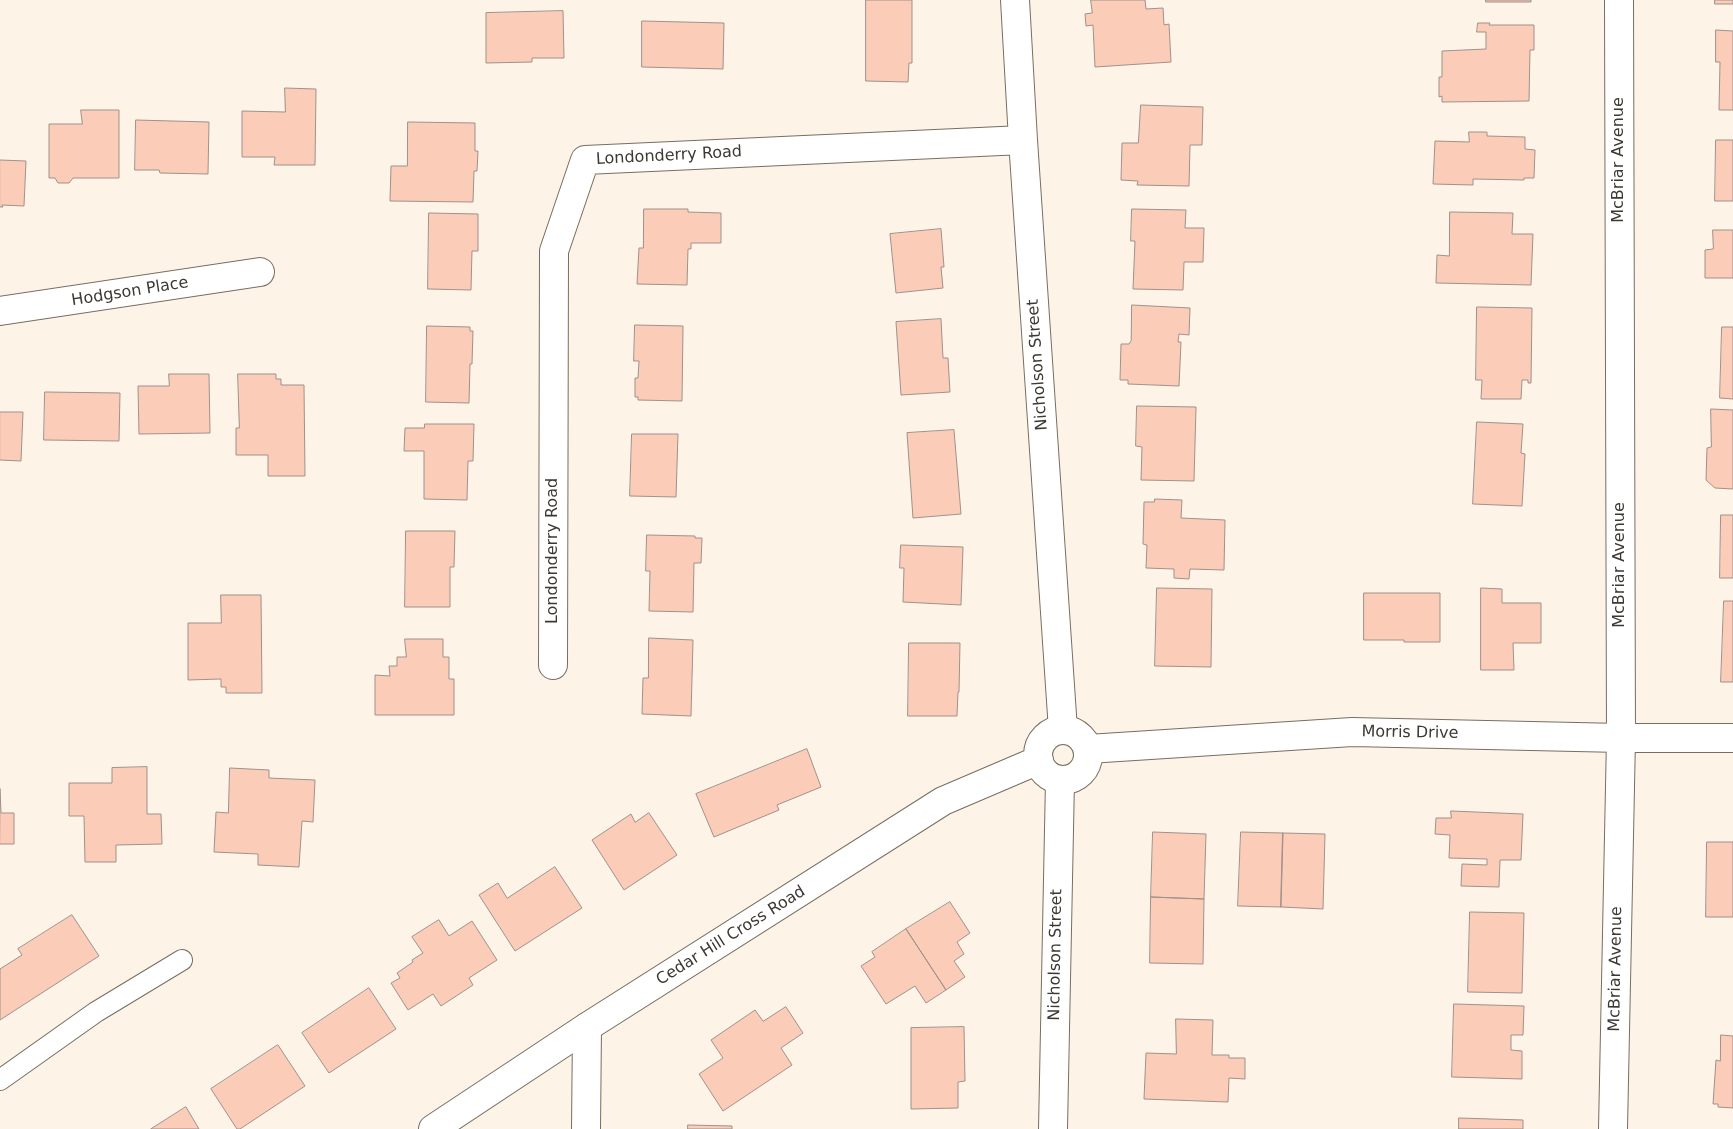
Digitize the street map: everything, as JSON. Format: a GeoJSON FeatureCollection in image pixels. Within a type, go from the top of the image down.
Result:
{"type":"FeatureCollection","features":[{"type":"Feature","properties":{"kind":"street","name":"Nicholson Street"},"geometry":{"type":"LineString","coordinates":[[1015,0],[1022,140],[1063,730]]}},
{"type":"Feature","properties":{"kind":"street","name":"McBriar Avenue"},"geometry":{"type":"LineString","coordinates":[[1613,1129],[1620,738],[1619,0]]}},
{"type":"Feature","properties":{"kind":"street","name":"Londonderry Road"},"geometry":{"type":"LineString","coordinates":[[553,665],[554,251],[584,160],[1022,140]]}},
{"type":"Feature","properties":{"kind":"street","name":"Hodgson Place"},"geometry":{"type":"LineString","coordinates":[[0,311],[260,272]]}},
{"type":"Feature","properties":{"kind":"street"},"geometry":{"type":"LineString","coordinates":[[1056,731],[1071,731],[1079,735],[1088,749],[1088,757],[1082,772],[1069,780],[1052,778],[1046,774],[1039,760],[1040,745],[1044,739],[1056,731]]}},
{"type":"Feature","properties":{"kind":"street","name":"Morris Drive"},"geometry":{"type":"LineString","coordinates":[[1088,749],[1352,732],[1620,738],[1733,738]]}},
{"type":"Feature","properties":{"kind":"street","name":"Cedar Hill Cross Road"},"geometry":{"type":"LineString","coordinates":[[433,1129],[587,1027],[943,801],[1039,760]]}},
{"type":"Feature","properties":{"kind":"street","name":"Nicholson Street"},"geometry":{"type":"LineString","coordinates":[[1053,1129],[1060,780]]}},
{"type":"Feature","properties":{"kind":"street"},"geometry":{"type":"LineString","coordinates":[[586,1129],[587,1027]]}},
{"type":"Feature","properties":{"kind":"lane"},"geometry":{"type":"LineString","coordinates":[[0,1080],[96,1012],[182,960]]}},
{"type":"Feature","properties":{"kind":"building"},"geometry":{"type":"Polygon","coordinates":[[[866,0],[912,0],[912,63],[909,63],[908,82],[866,81],[866,0]]]}},
{"type":"Feature","properties":{"kind":"building"},"geometry":{"type":"Polygon","coordinates":[[[1091,0],[1145,0],[1146,9],[1163,8],[1164,25],[1169,24],[1171,62],[1095,67],[1093,25],[1086,26],[1085,14],[1092,13],[1091,0]]]}},
{"type":"Feature","properties":{"kind":"building"},"geometry":{"type":"Polygon","coordinates":[[[1486,0],[1531,0],[1531,2],[1486,2],[1486,0]]]}},
{"type":"Feature","properties":{"kind":"building"},"geometry":{"type":"Polygon","coordinates":[[[1715,0],[1733,0],[1733,4],[1715,4],[1715,0]]]}},
{"type":"Feature","properties":{"kind":"building"},"geometry":{"type":"Polygon","coordinates":[[[563,11],[564,58],[532,58],[532,62],[486,63],[486,13],[563,11]]]}},
{"type":"Feature","properties":{"kind":"building"},"geometry":{"type":"Polygon","coordinates":[[[642,21],[724,23],[723,69],[642,67],[642,21]]]}},
{"type":"Feature","properties":{"kind":"building"},"geometry":{"type":"Polygon","coordinates":[[[1478,23],[1490,23],[1489,25],[1534,25],[1534,50],[1530,50],[1529,101],[1442,102],[1442,96],[1439,97],[1439,77],[1442,77],[1442,51],[1486,49],[1486,32],[1477,32],[1478,23]]]}},
{"type":"Feature","properties":{"kind":"building"},"geometry":{"type":"Polygon","coordinates":[[[1716,30],[1733,31],[1733,110],[1719,110],[1720,62],[1716,62],[1716,30]]]}},
{"type":"Feature","properties":{"kind":"building"},"geometry":{"type":"Polygon","coordinates":[[[285,88],[316,89],[315,165],[274,165],[275,157],[242,157],[242,111],[285,112],[285,88]]]}},
{"type":"Feature","properties":{"kind":"building"},"geometry":{"type":"Polygon","coordinates":[[[1141,105],[1203,107],[1202,145],[1190,145],[1189,186],[1137,185],[1138,181],[1121,180],[1122,143],[1138,143],[1141,105]]]}},
{"type":"Feature","properties":{"kind":"building"},"geometry":{"type":"Polygon","coordinates":[[[81,110],[119,110],[119,178],[73,178],[69,183],[58,183],[55,178],[49,178],[49,124],[82,124],[81,110]]]}},
{"type":"Feature","properties":{"kind":"building"},"geometry":{"type":"Polygon","coordinates":[[[136,120],[209,122],[208,174],[160,173],[159,170],[135,170],[136,120]]]}},
{"type":"Feature","properties":{"kind":"building"},"geometry":{"type":"Polygon","coordinates":[[[408,122],[475,123],[475,151],[478,151],[477,171],[474,171],[473,202],[390,201],[391,166],[407,166],[408,122]]]}},
{"type":"Feature","properties":{"kind":"building"},"geometry":{"type":"Polygon","coordinates":[[[1469,132],[1487,132],[1487,136],[1525,137],[1525,149],[1535,150],[1534,178],[1524,178],[1524,180],[1473,179],[1473,185],[1433,184],[1435,141],[1469,142],[1469,132]]]}},
{"type":"Feature","properties":{"kind":"building"},"geometry":{"type":"Polygon","coordinates":[[[1716,140],[1733,140],[1733,201],[1715,201],[1716,140]]]}},
{"type":"Feature","properties":{"kind":"building"},"geometry":{"type":"Polygon","coordinates":[[[0,160],[26,161],[24,206],[2,205],[3,207],[0,207],[0,160]]]}},
{"type":"Feature","properties":{"kind":"building"},"geometry":{"type":"Polygon","coordinates":[[[644,209],[688,209],[688,212],[721,213],[721,243],[691,243],[691,249],[688,249],[687,285],[637,284],[639,248],[643,248],[644,209]]]}},
{"type":"Feature","properties":{"kind":"building"},"geometry":{"type":"Polygon","coordinates":[[[1132,209],[1186,210],[1185,228],[1204,228],[1203,262],[1184,262],[1183,290],[1133,289],[1135,241],[1131,241],[1132,209]]]}},
{"type":"Feature","properties":{"kind":"building"},"geometry":{"type":"Polygon","coordinates":[[[1450,212],[1513,213],[1512,234],[1533,234],[1531,285],[1436,283],[1437,255],[1449,256],[1450,212]]]}},
{"type":"Feature","properties":{"kind":"building"},"geometry":{"type":"Polygon","coordinates":[[[429,213],[478,214],[478,251],[472,251],[471,290],[428,289],[429,213]]]}},
{"type":"Feature","properties":{"kind":"building"},"geometry":{"type":"Polygon","coordinates":[[[941,229],[944,267],[941,267],[943,288],[896,293],[890,234],[941,229]]]}},
{"type":"Feature","properties":{"kind":"building"},"geometry":{"type":"Polygon","coordinates":[[[1713,230],[1733,230],[1733,278],[1705,278],[1705,250],[1713,249],[1713,230]]]}},
{"type":"Feature","properties":{"kind":"building"},"geometry":{"type":"Polygon","coordinates":[[[1132,305],[1190,308],[1189,335],[1179,334],[1178,342],[1181,342],[1179,386],[1128,384],[1128,380],[1120,380],[1121,344],[1129,344],[1131,341],[1132,305]]]}},
{"type":"Feature","properties":{"kind":"building"},"geometry":{"type":"Polygon","coordinates":[[[1477,307],[1532,308],[1531,383],[1528,383],[1528,380],[1522,380],[1521,399],[1481,399],[1482,380],[1476,380],[1477,307]]]}},
{"type":"Feature","properties":{"kind":"building"},"geometry":{"type":"Polygon","coordinates":[[[941,319],[943,358],[948,358],[950,392],[901,395],[896,322],[941,319]]]}},
{"type":"Feature","properties":{"kind":"building"},"geometry":{"type":"Polygon","coordinates":[[[635,325],[683,326],[682,401],[638,400],[638,397],[635,397],[635,378],[638,378],[639,361],[634,361],[635,325]]]}},
{"type":"Feature","properties":{"kind":"building"},"geometry":{"type":"Polygon","coordinates":[[[427,326],[470,327],[470,331],[473,331],[469,403],[426,402],[427,326]]]}},
{"type":"Feature","properties":{"kind":"building"},"geometry":{"type":"Polygon","coordinates":[[[1722,327],[1733,327],[1733,399],[1720,398],[1722,327]]]}},
{"type":"Feature","properties":{"kind":"building"},"geometry":{"type":"Polygon","coordinates":[[[169,374],[209,374],[210,433],[139,434],[138,386],[169,386],[169,374]]]}},
{"type":"Feature","properties":{"kind":"building"},"geometry":{"type":"Polygon","coordinates":[[[238,374],[276,374],[276,379],[281,379],[281,385],[304,385],[305,476],[268,476],[268,455],[236,455],[236,428],[239,428],[238,374]]]}},
{"type":"Feature","properties":{"kind":"building"},"geometry":{"type":"Polygon","coordinates":[[[45,392],[120,393],[119,441],[44,440],[45,392]]]}},
{"type":"Feature","properties":{"kind":"building"},"geometry":{"type":"Polygon","coordinates":[[[1137,406],[1196,407],[1194,481],[1141,480],[1142,447],[1136,446],[1137,406]]]}},
{"type":"Feature","properties":{"kind":"building"},"geometry":{"type":"Polygon","coordinates":[[[1711,409],[1733,410],[1733,489],[1715,488],[1706,480],[1707,448],[1711,447],[1711,409]]]}},
{"type":"Feature","properties":{"kind":"building"},"geometry":{"type":"Polygon","coordinates":[[[0,412],[23,412],[21,461],[0,460],[0,412]]]}},
{"type":"Feature","properties":{"kind":"building"},"geometry":{"type":"Polygon","coordinates":[[[1477,422],[1523,424],[1521,453],[1525,454],[1522,506],[1473,504],[1477,422]]]}},
{"type":"Feature","properties":{"kind":"building"},"geometry":{"type":"Polygon","coordinates":[[[425,424],[474,424],[473,461],[468,461],[467,500],[424,499],[424,451],[404,451],[405,428],[424,428],[425,424]]]}},
{"type":"Feature","properties":{"kind":"building"},"geometry":{"type":"Polygon","coordinates":[[[954,430],[961,514],[913,518],[907,433],[954,430]]]}},
{"type":"Feature","properties":{"kind":"building"},"geometry":{"type":"Polygon","coordinates":[[[632,434],[678,434],[676,497],[630,496],[632,434]]]}},
{"type":"Feature","properties":{"kind":"building"},"geometry":{"type":"Polygon","coordinates":[[[1155,499],[1182,500],[1181,518],[1225,520],[1224,570],[1190,569],[1189,579],[1174,578],[1174,569],[1146,568],[1147,545],[1143,544],[1144,502],[1154,502],[1155,499]]]}},
{"type":"Feature","properties":{"kind":"building"},"geometry":{"type":"Polygon","coordinates":[[[1721,515],[1733,515],[1733,578],[1720,578],[1721,515]]]}},
{"type":"Feature","properties":{"kind":"building"},"geometry":{"type":"Polygon","coordinates":[[[406,531],[455,531],[454,567],[450,567],[450,607],[405,607],[406,531]]]}},
{"type":"Feature","properties":{"kind":"building"},"geometry":{"type":"Polygon","coordinates":[[[647,535],[695,536],[695,538],[702,538],[701,563],[694,563],[693,612],[649,611],[650,571],[646,571],[647,535]]]}},
{"type":"Feature","properties":{"kind":"building"},"geometry":{"type":"Polygon","coordinates":[[[901,545],[963,547],[961,605],[903,602],[904,568],[900,568],[901,545]]]}},
{"type":"Feature","properties":{"kind":"building"},"geometry":{"type":"Polygon","coordinates":[[[1157,588],[1212,589],[1211,667],[1155,666],[1157,588]]]}},
{"type":"Feature","properties":{"kind":"building"},"geometry":{"type":"Polygon","coordinates":[[[1481,588],[1502,589],[1502,603],[1541,603],[1541,643],[1513,643],[1514,670],[1481,670],[1481,588]]]}},
{"type":"Feature","properties":{"kind":"building"},"geometry":{"type":"Polygon","coordinates":[[[1364,593],[1440,593],[1440,642],[1364,640],[1364,593]]]}},
{"type":"Feature","properties":{"kind":"building"},"geometry":{"type":"Polygon","coordinates":[[[221,595],[261,595],[262,693],[226,693],[226,687],[221,687],[221,679],[188,680],[188,623],[221,623],[221,595]]]}},
{"type":"Feature","properties":{"kind":"building"},"geometry":{"type":"Polygon","coordinates":[[[1724,601],[1733,601],[1733,682],[1721,682],[1724,601]]]}},
{"type":"Feature","properties":{"kind":"building"},"geometry":{"type":"Polygon","coordinates":[[[649,638],[693,640],[691,716],[642,714],[643,678],[648,678],[649,638]]]}},
{"type":"Feature","properties":{"kind":"building"},"geometry":{"type":"Polygon","coordinates":[[[405,639],[443,639],[443,657],[449,657],[449,679],[454,679],[454,715],[375,715],[375,675],[390,676],[389,666],[397,666],[397,657],[406,657],[405,639]]]}},
{"type":"Feature","properties":{"kind":"building"},"geometry":{"type":"Polygon","coordinates":[[[909,643],[960,643],[957,716],[908,716],[909,643]]]}},
{"type":"Feature","properties":{"kind":"building"},"geometry":{"type":"Polygon","coordinates":[[[807,749],[821,787],[777,805],[779,810],[714,837],[696,794],[807,749]]]}},
{"type":"Feature","properties":{"kind":"building"},"geometry":{"type":"Polygon","coordinates":[[[147,767],[147,814],[161,814],[162,844],[116,845],[116,862],[85,862],[84,816],[69,816],[69,783],[112,783],[112,768],[147,767]]]}},
{"type":"Feature","properties":{"kind":"building"},"geometry":{"type":"Polygon","coordinates":[[[230,768],[269,770],[269,778],[315,780],[313,822],[302,821],[299,867],[258,865],[258,854],[214,852],[216,812],[228,813],[230,768]]]}},
{"type":"Feature","properties":{"kind":"building"},"geometry":{"type":"Polygon","coordinates":[[[0,789],[1,813],[14,813],[14,844],[0,844],[0,789]]]}},
{"type":"Feature","properties":{"kind":"building"},"geometry":{"type":"Polygon","coordinates":[[[1451,811],[1523,814],[1521,860],[1500,860],[1499,887],[1461,886],[1462,864],[1487,865],[1487,859],[1449,858],[1450,835],[1435,834],[1436,818],[1451,818],[1451,811]]]}},
{"type":"Feature","properties":{"kind":"building"},"geometry":{"type":"Polygon","coordinates":[[[649,813],[677,855],[624,890],[592,840],[631,814],[635,822],[649,813]]]}},
{"type":"Feature","properties":{"kind":"building"},"geometry":{"type":"Polygon","coordinates":[[[1153,832],[1206,834],[1204,899],[1151,897],[1153,832]]]}},
{"type":"Feature","properties":{"kind":"building"},"geometry":{"type":"Polygon","coordinates":[[[1241,832],[1283,833],[1281,907],[1238,906],[1241,832]]]}},
{"type":"Feature","properties":{"kind":"building"},"geometry":{"type":"Polygon","coordinates":[[[1283,833],[1325,834],[1323,909],[1281,907],[1283,833]]]}},
{"type":"Feature","properties":{"kind":"building"},"geometry":{"type":"Polygon","coordinates":[[[1707,842],[1733,842],[1733,917],[1706,917],[1707,842]]]}},
{"type":"Feature","properties":{"kind":"building"},"geometry":{"type":"Polygon","coordinates":[[[555,867],[582,908],[515,951],[479,895],[498,883],[507,898],[555,867]]]}},
{"type":"Feature","properties":{"kind":"building"},"geometry":{"type":"Polygon","coordinates":[[[1151,897],[1204,899],[1203,964],[1150,963],[1151,897]]]}},
{"type":"Feature","properties":{"kind":"building"},"geometry":{"type":"Polygon","coordinates":[[[950,902],[970,933],[957,942],[964,954],[954,961],[965,977],[946,990],[906,929],[950,902]]]}},
{"type":"Feature","properties":{"kind":"building"},"geometry":{"type":"Polygon","coordinates":[[[1470,912],[1524,913],[1522,993],[1468,992],[1470,912]]]}},
{"type":"Feature","properties":{"kind":"building"},"geometry":{"type":"Polygon","coordinates":[[[72,915],[99,956],[0,1020],[0,969],[22,955],[18,949],[72,915]]]}},
{"type":"Feature","properties":{"kind":"building"},"geometry":{"type":"Polygon","coordinates":[[[439,920],[449,936],[472,921],[497,960],[469,978],[473,985],[441,1006],[433,994],[408,1010],[391,983],[400,978],[397,973],[423,953],[412,937],[439,920]]]}},
{"type":"Feature","properties":{"kind":"building"},"geometry":{"type":"Polygon","coordinates":[[[906,929],[946,990],[926,1003],[915,986],[886,1004],[861,966],[875,957],[872,952],[906,929]]]}},
{"type":"Feature","properties":{"kind":"building"},"geometry":{"type":"Polygon","coordinates":[[[369,988],[396,1029],[329,1073],[302,1033],[369,988]]]}},
{"type":"Feature","properties":{"kind":"building"},"geometry":{"type":"Polygon","coordinates":[[[1454,1004],[1524,1006],[1523,1035],[1511,1035],[1511,1050],[1522,1051],[1522,1079],[1452,1077],[1454,1004]]]}},
{"type":"Feature","properties":{"kind":"building"},"geometry":{"type":"Polygon","coordinates":[[[786,1007],[803,1033],[781,1048],[792,1065],[723,1111],[699,1074],[723,1058],[711,1040],[755,1010],[763,1021],[786,1007]]]}},
{"type":"Feature","properties":{"kind":"building"},"geometry":{"type":"Polygon","coordinates":[[[1176,1019],[1213,1020],[1212,1055],[1229,1055],[1229,1058],[1245,1058],[1245,1079],[1229,1078],[1228,1102],[1144,1099],[1146,1053],[1176,1054],[1176,1019]]]}},
{"type":"Feature","properties":{"kind":"building"},"geometry":{"type":"Polygon","coordinates":[[[964,1027],[965,1081],[958,1082],[958,1108],[911,1109],[911,1028],[964,1027]]]}},
{"type":"Feature","properties":{"kind":"building"},"geometry":{"type":"Polygon","coordinates":[[[1721,1035],[1733,1036],[1733,1108],[1718,1107],[1718,1104],[1713,1104],[1716,1060],[1720,1061],[1721,1035]]]}},
{"type":"Feature","properties":{"kind":"building"},"geometry":{"type":"Polygon","coordinates":[[[278,1045],[305,1086],[240,1129],[237,1129],[211,1089],[278,1045]]]}},
{"type":"Feature","properties":{"kind":"building"},"geometry":{"type":"Polygon","coordinates":[[[186,1107],[199,1129],[151,1129],[186,1107]]]}},
{"type":"Feature","properties":{"kind":"building"},"geometry":{"type":"Polygon","coordinates":[[[1459,1118],[1523,1120],[1523,1129],[1459,1129],[1459,1118]]]}},
{"type":"Feature","properties":{"kind":"building"},"geometry":{"type":"Polygon","coordinates":[[[688,1125],[732,1126],[732,1129],[688,1129],[688,1125]]]}}]}
